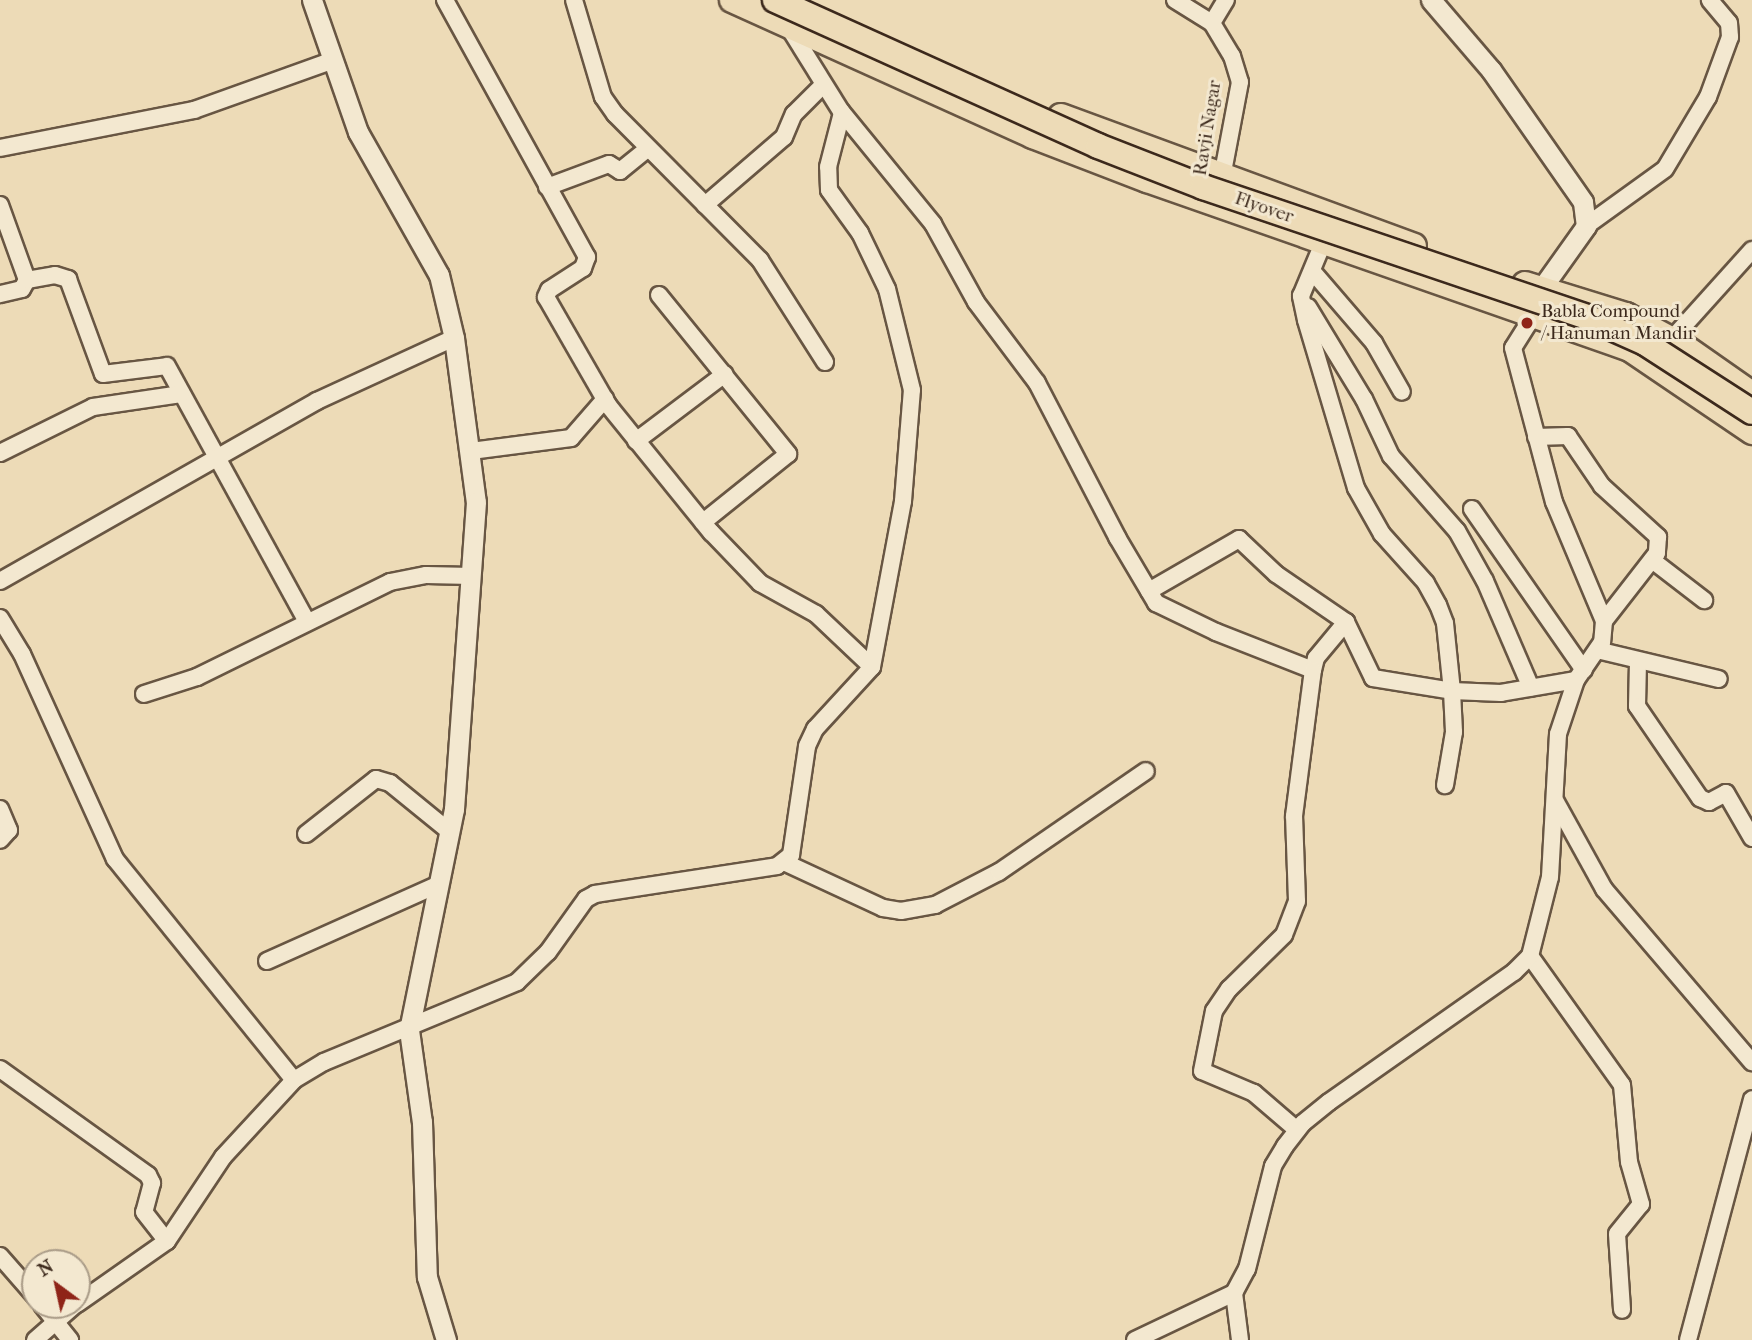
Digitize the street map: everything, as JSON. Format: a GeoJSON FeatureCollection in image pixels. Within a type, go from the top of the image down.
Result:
{"type":"FeatureCollection","features":[{"type":"Feature","properties":{"kind":"main road"},"geometry":{"type":"LineString","coordinates":[[732,0],[1033,136],[1323,245],[1538,301],[1626,316],[1671,340],[1752,394]]}},
{"type":"Feature","properties":{"kind":"main road","name":"Flyover"},"geometry":{"type":"LineString","coordinates":[[775,0],[1086,140],[1191,182],[1587,317],[1645,343],[1752,412]]}},
{"type":"Feature","properties":{"kind":"main road"},"geometry":{"type":"LineString","coordinates":[[796,0],[1090,129],[1332,217],[1538,301],[1630,349],[1752,432]]}},
{"type":"Feature","properties":{"kind":"street"},"geometry":{"type":"LineString","coordinates":[[312,0],[331,61],[358,132],[439,275],[454,338],[471,451],[476,502],[472,576],[450,832],[409,1030],[422,1122],[427,1277],[446,1340]]}},
{"type":"Feature","properties":{"kind":"street"},"geometry":{"type":"LineString","coordinates":[[445,0],[587,257],[583,268],[549,290],[548,303],[605,399],[702,522],[760,583],[816,614],[872,667]]}},
{"type":"Feature","properties":{"kind":"street"},"geometry":{"type":"LineString","coordinates":[[574,0],[603,97],[648,148],[767,269],[825,362]]}},
{"type":"Feature","properties":{"kind":"street"},"geometry":{"type":"LineString","coordinates":[[796,0],[787,24],[842,113],[933,225],[976,302],[1037,383],[1156,603],[1216,632],[1312,670]]}},
{"type":"Feature","properties":{"kind":"street","name":"Ravji Nagar"},"geometry":{"type":"LineString","coordinates":[[1175,0],[1212,23],[1232,56],[1240,82],[1216,206]]}},
{"type":"Feature","properties":{"kind":"street"},"geometry":{"type":"LineString","coordinates":[[1212,23],[1226,0]]}},
{"type":"Feature","properties":{"kind":"street"},"geometry":{"type":"LineString","coordinates":[[1431,0],[1491,70],[1574,188],[1583,202],[1586,226]]}},
{"type":"Feature","properties":{"kind":"street"},"geometry":{"type":"LineString","coordinates":[[1604,621],[1555,502],[1513,348],[1538,301],[1586,226],[1665,169],[1708,97],[1730,37],[1729,23],[1710,0]]}},
{"type":"Feature","properties":{"kind":"street"},"geometry":{"type":"LineString","coordinates":[[0,148],[194,110],[331,61]]}},
{"type":"Feature","properties":{"kind":"street"},"geometry":{"type":"LineString","coordinates":[[705,205],[784,137],[794,114],[824,84]]}},
{"type":"Feature","properties":{"kind":"street"},"geometry":{"type":"LineString","coordinates":[[786,863],[791,855],[807,746],[815,729],[872,667],[903,501],[912,390],[887,289],[860,233],[829,190],[828,166],[842,113]]}},
{"type":"Feature","properties":{"kind":"street"},"geometry":{"type":"LineString","coordinates":[[547,187],[609,164],[620,171],[648,148]]}},
{"type":"Feature","properties":{"kind":"street"},"geometry":{"type":"LineString","coordinates":[[0,205],[27,280],[22,289],[0,294]]}},
{"type":"Feature","properties":{"kind":"street"},"geometry":{"type":"LineString","coordinates":[[1332,217],[1313,272],[1301,296],[1356,488],[1373,521],[1426,583],[1445,623],[1454,732],[1445,785]]}},
{"type":"Feature","properties":{"kind":"street"},"geometry":{"type":"LineString","coordinates":[[1671,340],[1752,250]]}},
{"type":"Feature","properties":{"kind":"street"},"geometry":{"type":"LineString","coordinates":[[1313,272],[1374,343],[1402,392]]}},
{"type":"Feature","properties":{"kind":"street"},"geometry":{"type":"LineString","coordinates":[[27,280],[55,275],[68,279],[103,374],[162,364],[307,622]]}},
{"type":"Feature","properties":{"kind":"street"},"geometry":{"type":"LineString","coordinates":[[659,295],[788,454],[702,522]]}},
{"type":"Feature","properties":{"kind":"street"},"geometry":{"type":"LineString","coordinates":[[1301,296],[1364,399],[1391,456],[1457,531],[1485,581],[1531,688]]}},
{"type":"Feature","properties":{"kind":"street"},"geometry":{"type":"LineString","coordinates":[[0,582],[317,401],[454,338]]}},
{"type":"Feature","properties":{"kind":"street"},"geometry":{"type":"LineString","coordinates":[[636,441],[725,374]]}},
{"type":"Feature","properties":{"kind":"street"},"geometry":{"type":"LineString","coordinates":[[0,453],[93,408],[181,394]]}},
{"type":"Feature","properties":{"kind":"street"},"geometry":{"type":"LineString","coordinates":[[471,451],[571,438],[605,399]]}},
{"type":"Feature","properties":{"kind":"street"},"geometry":{"type":"LineString","coordinates":[[1240,1340],[1234,1293],[1247,1269],[1273,1166],[1297,1130],[1530,956],[1550,877],[1558,734],[1580,675],[1597,650],[1604,621],[1652,560],[1660,543],[1657,537],[1602,486],[1568,436],[1536,437]]}},
{"type":"Feature","properties":{"kind":"street"},"geometry":{"type":"LineString","coordinates":[[1472,509],[1580,675]]}},
{"type":"Feature","properties":{"kind":"street"},"geometry":{"type":"LineString","coordinates":[[1149,591],[1239,539],[1276,575],[1346,621],[1373,678],[1452,691],[1531,688],[1580,675]]}},
{"type":"Feature","properties":{"kind":"street"},"geometry":{"type":"LineString","coordinates":[[1652,560],[1704,600]]}},
{"type":"Feature","properties":{"kind":"street"},"geometry":{"type":"LineString","coordinates":[[144,694],[197,677],[390,582],[426,575],[472,576]]}},
{"type":"Feature","properties":{"kind":"street"},"geometry":{"type":"LineString","coordinates":[[0,618],[22,654],[115,859],[294,1080]]}},
{"type":"Feature","properties":{"kind":"street"},"geometry":{"type":"LineString","coordinates":[[1297,1130],[1254,1093],[1202,1071],[1214,1011],[1229,989],[1284,934],[1297,901],[1294,816],[1312,670],[1317,657],[1346,621]]}},
{"type":"Feature","properties":{"kind":"street"},"geometry":{"type":"LineString","coordinates":[[1597,650],[1638,662],[1698,671],[1719,680]]}},
{"type":"Feature","properties":{"kind":"street"},"geometry":{"type":"LineString","coordinates":[[1638,662],[1637,706],[1700,798],[1709,802],[1726,793],[1752,838]]}},
{"type":"Feature","properties":{"kind":"street"},"geometry":{"type":"LineString","coordinates":[[91,1294],[167,1241],[223,1157],[294,1080],[324,1062],[409,1030],[517,982],[548,952],[586,899],[595,894],[786,863],[883,908],[901,911],[935,905],[999,872],[1146,772]]}},
{"type":"Feature","properties":{"kind":"street"},"geometry":{"type":"LineString","coordinates":[[306,834],[376,779],[390,783],[450,832]]}},
{"type":"Feature","properties":{"kind":"street"},"geometry":{"type":"LineString","coordinates":[[1553,797],[1604,888],[1752,1062]]}},
{"type":"Feature","properties":{"kind":"street"},"geometry":{"type":"LineString","coordinates":[[0,809],[9,830],[0,840]]}},
{"type":"Feature","properties":{"kind":"street"},"geometry":{"type":"LineString","coordinates":[[267,961],[439,884]]}},
{"type":"Feature","properties":{"kind":"street"},"geometry":{"type":"LineString","coordinates":[[1530,956],[1622,1085],[1627,1150],[1641,1204],[1617,1234],[1622,1310]]}},
{"type":"Feature","properties":{"kind":"street"},"geometry":{"type":"LineString","coordinates":[[0,1069],[148,1175],[152,1183],[144,1212],[167,1241]]}},
{"type":"Feature","properties":{"kind":"street"},"geometry":{"type":"LineString","coordinates":[[1688,1340],[1752,1098]]}},
{"type":"Feature","properties":{"kind":"street"},"geometry":{"type":"LineString","coordinates":[[0,1256],[21,1280]]}},
{"type":"Feature","properties":{"kind":"street"},"geometry":{"type":"LineString","coordinates":[[1135,1340],[1234,1293]]}},
{"type":"Feature","properties":{"kind":"street"},"geometry":{"type":"LineString","coordinates":[[36,1340],[58,1319]]}},
{"type":"Feature","properties":{"kind":"street"},"geometry":{"type":"LineString","coordinates":[[56,1321],[69,1340]]}},
{"type":"Feature","properties":{"kind":"place","name":"Babla Compound / Hanuman Mandir"},"geometry":{"type":"Point","coordinates":[1527,323]}}]}
